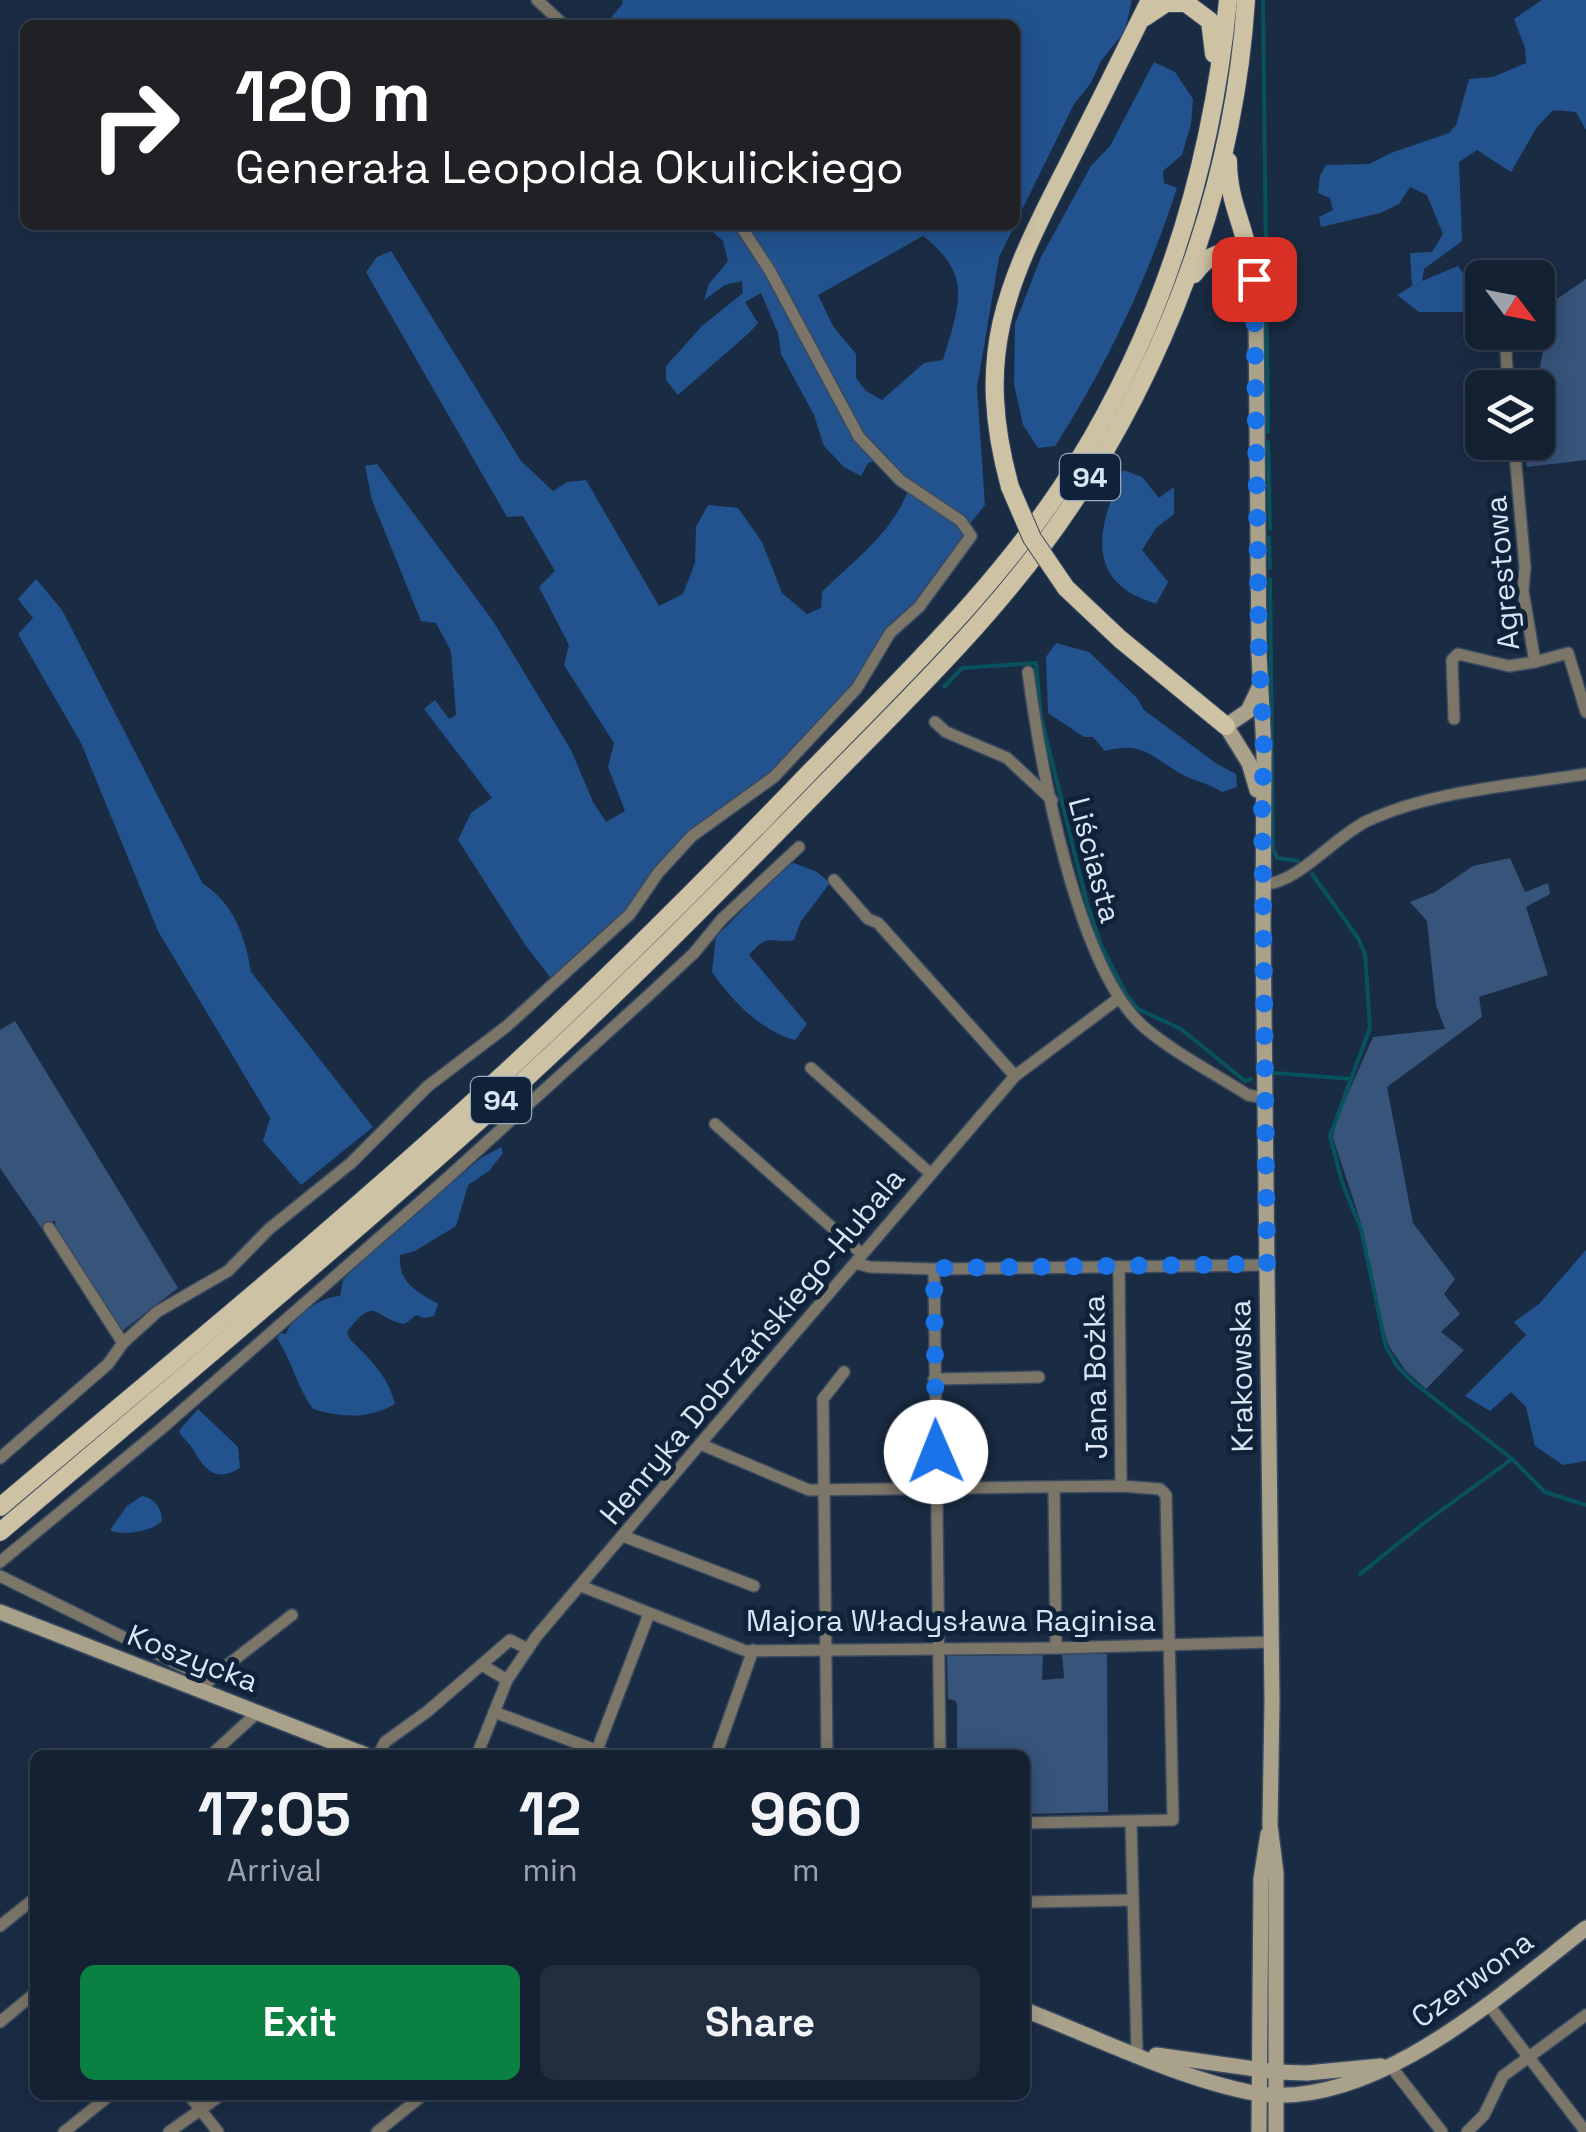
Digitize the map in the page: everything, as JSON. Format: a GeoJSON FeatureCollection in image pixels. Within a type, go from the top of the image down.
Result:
{"type":"FeatureCollection","features":[{"type":"Feature","properties":{"kind":"main road"},"geometry":{"type":"LineString","coordinates":[[1150,0],[1021,256],[1004,307],[995,356],[994,403],[999,445],[1010,486],[1032,538],[1066,588],[1120,639],[1249,742],[1262,771]]}},
{"type":"Feature","properties":{"kind":"main road","name":"94"},"geometry":{"type":"LineString","coordinates":[[0,1507],[380,1184],[506,1071],[675,911],[974,600],[1054,499],[1114,398],[1158,303],[1205,150],[1228,0]]}},
{"type":"Feature","properties":{"kind":"main road","name":"94"},"geometry":{"type":"LineString","coordinates":[[0,1532],[506,1096],[688,923],[939,666],[1029,564],[1130,409],[1179,301],[1205,223],[1228,131],[1238,82],[1246,0]]}},
{"type":"Feature","properties":{"kind":"main road"},"geometry":{"type":"LineString","coordinates":[[1140,20],[1176,2],[1186,3],[1210,22],[1215,45],[1205,150]]}},
{"type":"Feature","properties":{"kind":"main road"},"geometry":{"type":"LineString","coordinates":[[1228,131],[1228,190],[1249,248],[1251,267]]}},
{"type":"Feature","properties":{"kind":"main road"},"geometry":{"type":"LineString","coordinates":[[1179,301],[1191,277],[1214,254],[1232,253],[1251,267]]}},
{"type":"Feature","properties":{"kind":"main road","name":"Krakowska"},"geometry":{"type":"LineString","coordinates":[[1251,267],[1256,298],[1262,702],[1272,1642],[1270,1826],[1276,1874],[1277,2072],[1267,2094],[1259,2132]]}},
{"type":"Feature","properties":{"kind":"main road"},"geometry":{"type":"LineString","coordinates":[[1226,726],[1256,702],[1260,684]]}},
{"type":"Feature","properties":{"kind":"main road"},"geometry":{"type":"LineString","coordinates":[[1226,726],[1249,723],[1259,713],[1262,702]]}},
{"type":"Feature","properties":{"kind":"main road","name":"Krakowska"},"geometry":{"type":"LineString","coordinates":[[1226,726],[1249,763],[1262,806]]}},
{"type":"Feature","properties":{"kind":"main road","name":"Koszycka"},"geometry":{"type":"LineString","coordinates":[[0,1612],[207,1686],[258,1712],[353,1750]]}},
{"type":"Feature","properties":{"kind":"main road","name":"Krakowska"},"geometry":{"type":"LineString","coordinates":[[1270,1826],[1261,1879],[1259,2071],[1276,2132]]}},
{"type":"Feature","properties":{"kind":"main road","name":"Czerwona"},"geometry":{"type":"LineString","coordinates":[[1267,2094],[1309,2093],[1346,2084],[1423,2050],[1586,1928]]}},
{"type":"Feature","properties":{"kind":"main road"},"geometry":{"type":"LineString","coordinates":[[1030,2012],[1186,2074],[1267,2094]]}},
{"type":"Feature","properties":{"kind":"main road"},"geometry":{"type":"LineString","coordinates":[[1136,2053],[1277,2072]]}},
{"type":"Feature","properties":{"kind":"main road","name":"Czerwona"},"geometry":{"type":"LineString","coordinates":[[1277,2072],[1387,2065]]}},
{"type":"Feature","properties":{"kind":"street"},"geometry":{"type":"LineString","coordinates":[[538,0],[559,20]]}},
{"type":"Feature","properties":{"kind":"street"},"geometry":{"type":"LineString","coordinates":[[0,1458],[108,1364],[157,1312],[228,1271],[269,1229],[351,1163],[428,1086],[506,1026],[630,914],[692,836],[774,777],[857,688],[890,633],[919,607],[971,536],[961,521],[900,480],[859,437],[743,230]]}},
{"type":"Feature","properties":{"kind":"street","name":"Agrestowa"},"geometry":{"type":"LineString","coordinates":[[1516,460],[1526,567],[1523,591],[1536,662],[1568,653],[1586,712]]}},
{"type":"Feature","properties":{"kind":"street"},"geometry":{"type":"LineString","coordinates":[[1454,719],[1451,674],[1452,660],[1458,654],[1508,666],[1536,662]]}},
{"type":"Feature","properties":{"kind":"street","name":"Liściasta"},"geometry":{"type":"LineString","coordinates":[[1028,672],[1036,733],[1084,926],[1119,998],[1145,1028],[1248,1094],[1265,1098]]}},
{"type":"Feature","properties":{"kind":"street"},"geometry":{"type":"LineString","coordinates":[[935,722],[946,732],[1006,758],[1052,800]]}},
{"type":"Feature","properties":{"kind":"street"},"geometry":{"type":"LineString","coordinates":[[1263,884],[1292,877],[1362,823],[1396,809],[1432,799],[1586,774]]}},
{"type":"Feature","properties":{"kind":"street"},"geometry":{"type":"LineString","coordinates":[[0,1562],[430,1194],[694,953],[722,919],[800,847]]}},
{"type":"Feature","properties":{"kind":"street"},"geometry":{"type":"LineString","coordinates":[[834,880],[868,919],[878,923],[1015,1076]]}},
{"type":"Feature","properties":{"kind":"street","name":"Henryka Dobrzańskiego-Hubala"},"geometry":{"type":"LineString","coordinates":[[480,1750],[506,1680],[528,1648],[700,1444],[1015,1076],[1119,998]]}},
{"type":"Feature","properties":{"kind":"street"},"geometry":{"type":"LineString","coordinates":[[811,1068],[931,1174]]}},
{"type":"Feature","properties":{"kind":"street"},"geometry":{"type":"LineString","coordinates":[[715,1124],[870,1268],[1267,1264]]}},
{"type":"Feature","properties":{"kind":"street"},"geometry":{"type":"LineString","coordinates":[[49,1228],[124,1343]]}},
{"type":"Feature","properties":{"kind":"street","name":"Jana Bożka"},"geometry":{"type":"LineString","coordinates":[[1119,1267],[1121,1486]]}},
{"type":"Feature","properties":{"kind":"street"},"geometry":{"type":"LineString","coordinates":[[934,1268],[940,1750]]}},
{"type":"Feature","properties":{"kind":"street"},"geometry":{"type":"LineString","coordinates":[[827,1750],[824,1398],[844,1372]]}},
{"type":"Feature","properties":{"kind":"street"},"geometry":{"type":"LineString","coordinates":[[934,1379],[1039,1378]]}},
{"type":"Feature","properties":{"kind":"street"},"geometry":{"type":"LineString","coordinates":[[700,1444],[809,1490],[823,1492],[1121,1486],[1160,1489],[1166,1495],[1173,1820],[1030,1822]]}},
{"type":"Feature","properties":{"kind":"street"},"geometry":{"type":"LineString","coordinates":[[1054,1488],[1056,1648]]}},
{"type":"Feature","properties":{"kind":"street"},"geometry":{"type":"LineString","coordinates":[[624,1536],[754,1586]]}},
{"type":"Feature","properties":{"kind":"street"},"geometry":{"type":"LineString","coordinates":[[0,1576],[207,1686],[292,1615]]}},
{"type":"Feature","properties":{"kind":"street","name":"Majora Władysława Raginisa"},"geometry":{"type":"LineString","coordinates":[[580,1586],[746,1651],[1272,1642]]}},
{"type":"Feature","properties":{"kind":"street"},"geometry":{"type":"LineString","coordinates":[[604,1750],[649,1614]]}},
{"type":"Feature","properties":{"kind":"street"},"geometry":{"type":"LineString","coordinates":[[381,1750],[385,1742],[510,1640],[528,1648]]}},
{"type":"Feature","properties":{"kind":"street"},"geometry":{"type":"LineString","coordinates":[[718,1750],[753,1650]]}},
{"type":"Feature","properties":{"kind":"street"},"geometry":{"type":"LineString","coordinates":[[482,1665],[506,1680]]}},
{"type":"Feature","properties":{"kind":"street"},"geometry":{"type":"LineString","coordinates":[[216,1750],[258,1712]]}},
{"type":"Feature","properties":{"kind":"street"},"geometry":{"type":"LineString","coordinates":[[494,1712],[595,1750]]}},
{"type":"Feature","properties":{"kind":"street"},"geometry":{"type":"LineString","coordinates":[[1131,1822],[1136,2053]]}},
{"type":"Feature","properties":{"kind":"street"},"geometry":{"type":"LineString","coordinates":[[1030,1902],[1133,1900]]}},
{"type":"Feature","properties":{"kind":"street"},"geometry":{"type":"LineString","coordinates":[[0,1926],[30,1902]]}},
{"type":"Feature","properties":{"kind":"street"},"geometry":{"type":"LineString","coordinates":[[0,2022],[30,1997]]}},
{"type":"Feature","properties":{"kind":"street"},"geometry":{"type":"LineString","coordinates":[[1488,2004],[1586,2132]]}},
{"type":"Feature","properties":{"kind":"street"},"geometry":{"type":"LineString","coordinates":[[1467,2132],[1484,2115],[1497,2082],[1586,2015]]}},
{"type":"Feature","properties":{"kind":"street"},"geometry":{"type":"LineString","coordinates":[[1387,2065],[1442,2132]]}},
{"type":"Feature","properties":{"kind":"street"},"geometry":{"type":"LineString","coordinates":[[64,2132],[104,2100]]}},
{"type":"Feature","properties":{"kind":"street"},"geometry":{"type":"LineString","coordinates":[[193,2100],[218,2132]]}},
{"type":"Feature","properties":{"kind":"street"},"geometry":{"type":"LineString","coordinates":[[168,2132],[213,2100]]}},
{"type":"Feature","properties":{"kind":"street"},"geometry":{"type":"LineString","coordinates":[[377,2132],[417,2100]]}},
{"type":"Feature","properties":{"kind":"shaded area"},"geometry":{"type":"Polygon","coordinates":[[[622,0],[1132,0],[1125,31],[1074,104],[1020,214],[1020,20],[609,20],[622,0]]]}},
{"type":"Feature","properties":{"kind":"shaded area"},"geometry":{"type":"Polygon","coordinates":[[[1542,0],[1586,0],[1586,130],[1576,112],[1553,110],[1537,127],[1511,172],[1477,150],[1459,162],[1462,241],[1424,269],[1422,281],[1458,266],[1465,280],[1465,312],[1419,312],[1397,295],[1412,286],[1410,253],[1432,252],[1443,234],[1427,195],[1410,187],[1399,204],[1380,213],[1321,227],[1319,217],[1333,210],[1330,198],[1318,193],[1320,176],[1326,165],[1369,164],[1449,133],[1456,125],[1469,79],[1493,77],[1526,63],[1514,19],[1542,0]]]}},
{"type":"Feature","properties":{"kind":"shaded area"},"geometry":{"type":"Polygon","coordinates":[[[1154,62],[1175,72],[1193,99],[1182,155],[1163,171],[1164,183],[1177,188],[1139,288],[1092,385],[1055,446],[1038,448],[1023,425],[1014,384],[1015,324],[1041,257],[1091,166],[1110,146],[1154,62]]]}},
{"type":"Feature","properties":{"kind":"shaded area"},"geometry":{"type":"Polygon","coordinates":[[[711,230],[1012,230],[999,257],[977,388],[985,505],[969,525],[975,533],[892,630],[856,686],[781,767],[704,826],[639,902],[554,982],[526,946],[458,840],[471,813],[492,798],[424,709],[435,700],[449,719],[456,715],[451,651],[436,623],[421,621],[372,500],[365,466],[377,464],[493,621],[571,750],[606,822],[625,811],[608,767],[614,743],[564,665],[569,645],[539,587],[555,571],[523,516],[507,517],[366,272],[377,257],[391,251],[521,461],[553,491],[567,482],[586,480],[659,606],[683,594],[695,563],[696,527],[708,505],[738,508],[762,542],[782,593],[807,614],[821,608],[822,592],[883,532],[909,488],[879,460],[868,463],[861,476],[844,467],[824,446],[814,415],[781,354],[778,333],[761,293],[745,302],[758,323],[749,333],[678,395],[666,380],[666,366],[702,326],[743,293],[742,281],[725,285],[704,300],[709,284],[728,261],[723,241],[711,230]],[[923,236],[818,295],[833,326],[856,354],[856,378],[866,391],[882,400],[924,363],[943,360],[957,307],[956,278],[950,264],[923,236]]]}},
{"type":"Feature","properties":{"kind":"shaded area"},"geometry":{"type":"Polygon","coordinates":[[[1586,279],[1586,460],[1527,467],[1526,460],[1555,460],[1555,370],[1541,370],[1540,366],[1543,350],[1555,350],[1555,300],[1586,279]]]}},
{"type":"Feature","properties":{"kind":"shaded area"},"geometry":{"type":"Polygon","coordinates":[[[1123,470],[1142,477],[1159,498],[1174,487],[1174,514],[1156,528],[1142,550],[1168,582],[1156,604],[1126,590],[1113,578],[1102,549],[1106,517],[1123,470]]]}},
{"type":"Feature","properties":{"kind":"shaded area"},"geometry":{"type":"Polygon","coordinates":[[[36,579],[62,610],[203,884],[230,911],[246,946],[251,972],[373,1127],[301,1185],[263,1141],[270,1118],[158,931],[81,743],[18,634],[33,618],[18,599],[36,579]]]}},
{"type":"Feature","properties":{"kind":"shaded area"},"geometry":{"type":"Polygon","coordinates":[[[1056,643],[1089,652],[1137,698],[1144,710],[1236,774],[1237,787],[1222,792],[1139,750],[1105,751],[1093,737],[1084,737],[1048,713],[1046,657],[1056,643]]]}},
{"type":"Feature","properties":{"kind":"shaded area"},"geometry":{"type":"Polygon","coordinates":[[[1510,858],[1525,892],[1548,883],[1550,894],[1526,907],[1548,975],[1479,997],[1482,1017],[1387,1087],[1413,1223],[1455,1279],[1444,1294],[1460,1314],[1441,1332],[1464,1350],[1426,1389],[1405,1370],[1389,1346],[1360,1220],[1333,1138],[1336,1121],[1373,1037],[1445,1029],[1436,1005],[1427,921],[1410,902],[1435,892],[1473,866],[1510,858]]]}},
{"type":"Feature","properties":{"kind":"shaded area"},"geometry":{"type":"Polygon","coordinates":[[[794,863],[817,872],[830,883],[801,921],[794,940],[765,941],[749,955],[807,1024],[795,1040],[770,1030],[748,1014],[712,972],[716,937],[786,865],[794,863]]]}},
{"type":"Feature","properties":{"kind":"shaded area"},"geometry":{"type":"Polygon","coordinates":[[[15,1021],[178,1288],[122,1331],[56,1229],[55,1220],[42,1229],[0,1168],[0,1030],[15,1021]]]}},
{"type":"Feature","properties":{"kind":"shaded area"},"geometry":{"type":"Polygon","coordinates":[[[501,1147],[503,1153],[489,1171],[468,1185],[456,1226],[415,1251],[400,1255],[405,1279],[438,1304],[434,1316],[416,1315],[405,1324],[370,1311],[347,1332],[383,1376],[395,1404],[355,1416],[313,1409],[277,1338],[286,1334],[308,1309],[340,1296],[343,1280],[363,1258],[481,1158],[501,1147]]]}},
{"type":"Feature","properties":{"kind":"shaded area"},"geometry":{"type":"Polygon","coordinates":[[[1586,1250],[1586,1461],[1563,1465],[1535,1446],[1526,1407],[1511,1392],[1490,1411],[1465,1396],[1526,1335],[1514,1322],[1539,1304],[1586,1250]]]}},
{"type":"Feature","properties":{"kind":"shaded area"},"geometry":{"type":"Polygon","coordinates":[[[198,1409],[238,1447],[240,1468],[225,1474],[213,1473],[181,1434],[179,1431],[198,1409]]]}},
{"type":"Feature","properties":{"kind":"shaded area"},"geometry":{"type":"Polygon","coordinates":[[[142,1496],[157,1505],[162,1521],[137,1532],[110,1530],[127,1506],[142,1496]]]}},
{"type":"Feature","properties":{"kind":"shaded area"},"geometry":{"type":"Polygon","coordinates":[[[1062,1654],[1107,1654],[1108,1812],[1030,1814],[1030,1750],[957,1750],[957,1705],[948,1699],[947,1656],[1043,1655],[1042,1680],[1064,1678],[1062,1654]]]}},
{"type":"Feature","properties":{"kind":"waterway"},"geometry":{"type":"LineString","coordinates":[[1263,0],[1268,432]]}},
{"type":"Feature","properties":{"kind":"waterway"},"geometry":{"type":"LineString","coordinates":[[1268,442],[1270,529]]}},
{"type":"Feature","properties":{"kind":"waterway"},"geometry":{"type":"LineString","coordinates":[[1269,537],[1270,568]]}},
{"type":"Feature","properties":{"kind":"waterway"},"geometry":{"type":"LineString","coordinates":[[1270,579],[1273,848],[1277,858],[1298,861]]}},
{"type":"Feature","properties":{"kind":"waterway"},"geometry":{"type":"LineString","coordinates":[[944,687],[962,668],[1036,663],[1041,717],[1087,903],[1101,945],[1126,994],[1138,1009],[1181,1029],[1245,1081],[1251,1079]]}},
{"type":"Feature","properties":{"kind":"waterway"},"geometry":{"type":"LineString","coordinates":[[1312,874],[1358,938],[1365,954],[1370,1028],[1330,1136],[1342,1182],[1361,1229],[1386,1347],[1414,1383],[1511,1458],[1545,1492],[1586,1505]]}},
{"type":"Feature","properties":{"kind":"waterway"},"geometry":{"type":"LineString","coordinates":[[1275,1073],[1351,1079]]}},
{"type":"Feature","properties":{"kind":"waterway"},"geometry":{"type":"LineString","coordinates":[[1360,1574],[1512,1459]]}},
{"type":"Feature","properties":{"kind":"route"},"geometry":{"type":"LineString","coordinates":[[936,1452],[934,1268],[1267,1264],[1264,750],[1254,279]]}}]}
